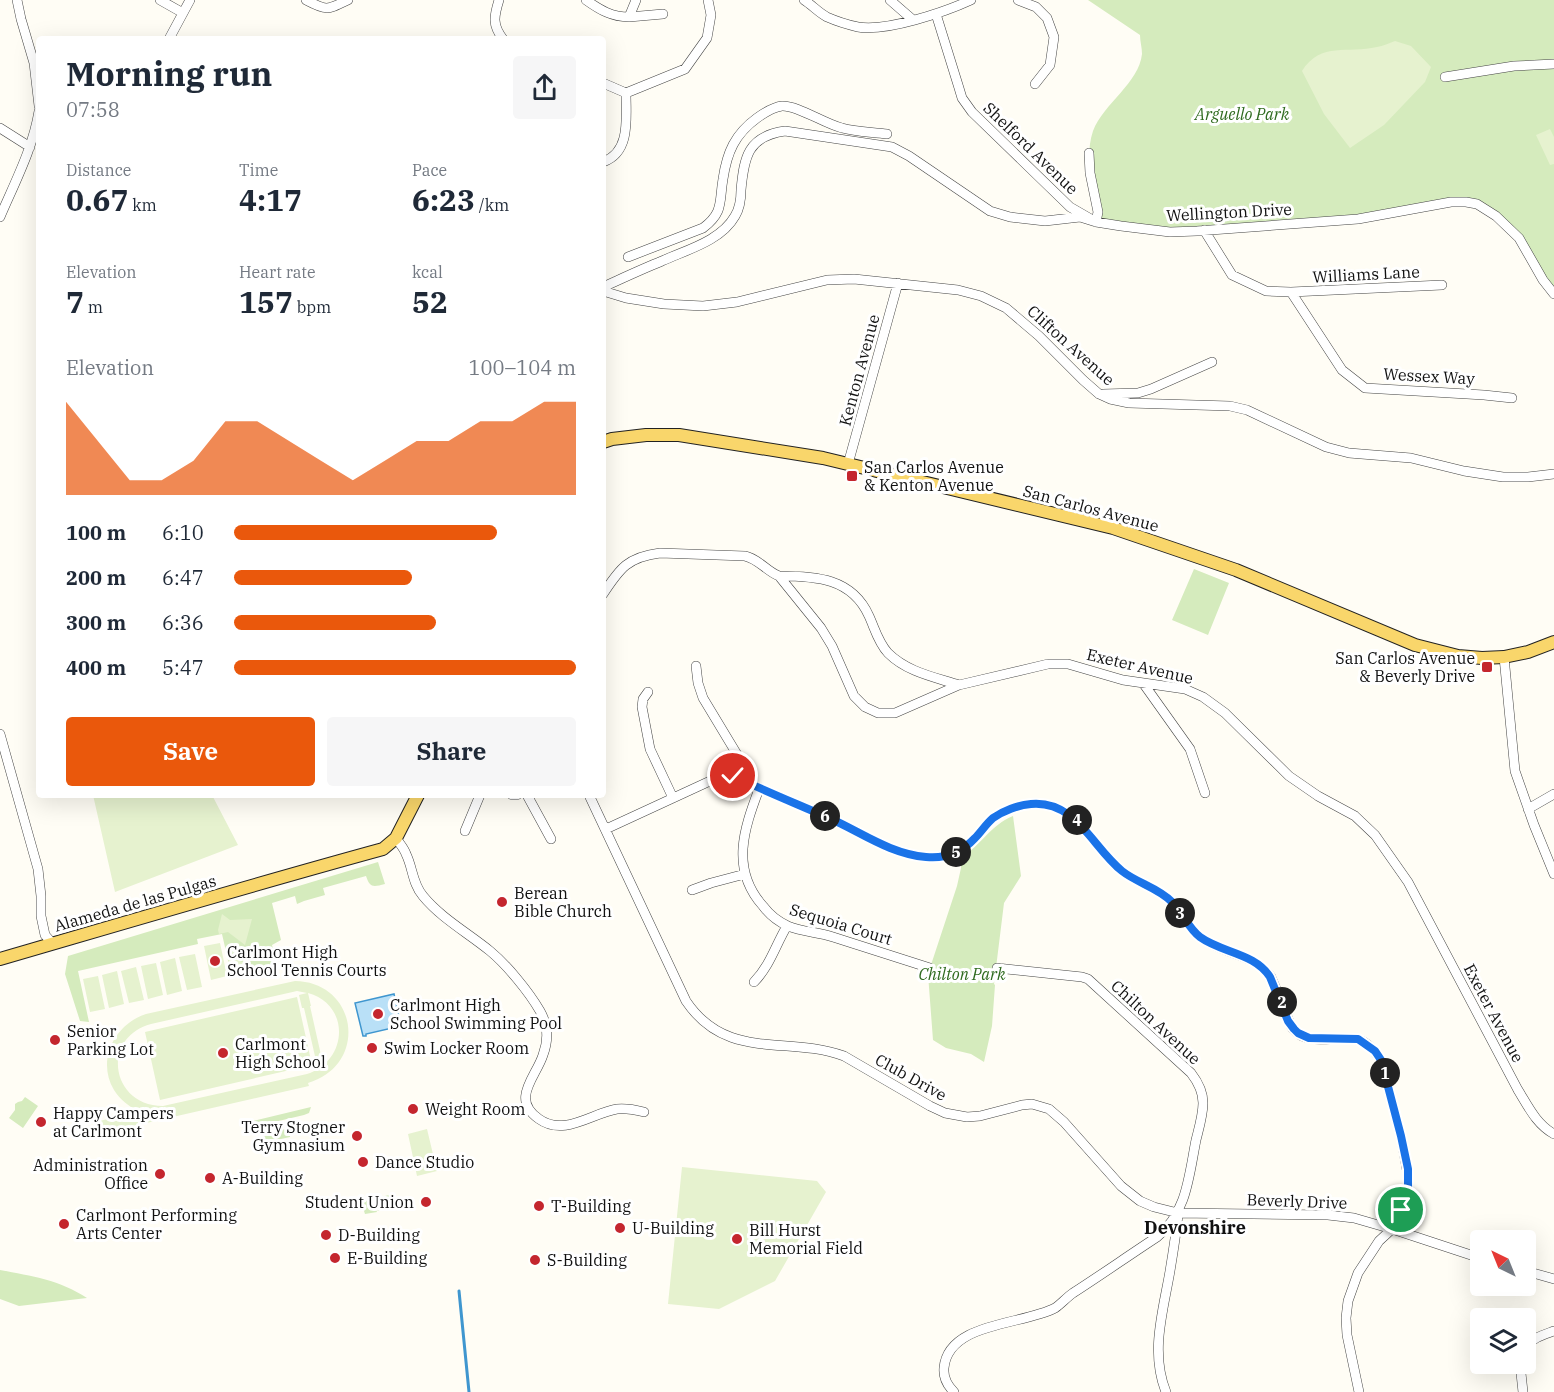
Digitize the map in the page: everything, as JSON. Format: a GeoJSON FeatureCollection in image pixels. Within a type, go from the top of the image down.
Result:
{"type":"FeatureCollection","features":[{"type":"Feature","properties":{"kind":"main road","name":"San Carlos Avenue"},"geometry":{"type":"LineString","coordinates":[[606,441],[646,435],[679,435],[823,458],[1113,528],[1236,570],[1415,645],[1458,656],[1504,657],[1528,652],[1554,642]]}},
{"type":"Feature","properties":{"kind":"main road"},"geometry":{"type":"LineString","coordinates":[[396,838],[416,798]]}},
{"type":"Feature","properties":{"kind":"main road","name":"Alameda de las Pulgas"},"geometry":{"type":"LineString","coordinates":[[0,959],[383,849],[396,838]]}},
{"type":"Feature","properties":{"kind":"street"},"geometry":{"type":"LineString","coordinates":[[17,0],[34,63],[36,80]]}},
{"type":"Feature","properties":{"kind":"street"},"geometry":{"type":"LineString","coordinates":[[160,0],[183,13]]}},
{"type":"Feature","properties":{"kind":"street"},"geometry":{"type":"LineString","coordinates":[[171,36],[190,0]]}},
{"type":"Feature","properties":{"kind":"street"},"geometry":{"type":"LineString","coordinates":[[306,0],[323,9],[332,8],[348,0]]}},
{"type":"Feature","properties":{"kind":"street"},"geometry":{"type":"LineString","coordinates":[[499,0],[494,17],[497,32],[500,36]]}},
{"type":"Feature","properties":{"kind":"street"},"geometry":{"type":"LineString","coordinates":[[586,0],[600,10],[617,17],[663,14]]}},
{"type":"Feature","properties":{"kind":"street"},"geometry":{"type":"LineString","coordinates":[[630,17],[636,0]]}},
{"type":"Feature","properties":{"kind":"street"},"geometry":{"type":"LineString","coordinates":[[606,84],[626,93],[685,69],[707,38],[711,15],[708,0]]}},
{"type":"Feature","properties":{"kind":"street"},"geometry":{"type":"LineString","coordinates":[[804,0],[827,17],[859,27],[885,26],[913,20],[936,14],[971,0]]}},
{"type":"Feature","properties":{"kind":"street"},"geometry":{"type":"LineString","coordinates":[[890,0],[913,20]]}},
{"type":"Feature","properties":{"kind":"street"},"geometry":{"type":"LineString","coordinates":[[1018,0],[1036,7],[1047,18],[1054,37],[1050,65],[1035,84]]}},
{"type":"Feature","properties":{"kind":"street","name":"Shelford Avenue"},"geometry":{"type":"LineString","coordinates":[[936,14],[958,88],[972,112],[1070,207],[1096,222]]}},
{"type":"Feature","properties":{"kind":"street"},"geometry":{"type":"LineString","coordinates":[[1445,77],[1514,66],[1554,64]]}},
{"type":"Feature","properties":{"kind":"street"},"geometry":{"type":"LineString","coordinates":[[606,161],[612,159],[623,146],[626,93]]}},
{"type":"Feature","properties":{"kind":"street"},"geometry":{"type":"LineString","coordinates":[[628,257],[703,228],[713,220],[720,206],[724,168],[733,143],[745,127],[766,111],[782,106],[794,108],[841,128],[887,134]]}},
{"type":"Feature","properties":{"kind":"street"},"geometry":{"type":"LineString","coordinates":[[0,128],[30,147]]}},
{"type":"Feature","properties":{"kind":"street"},"geometry":{"type":"LineString","coordinates":[[0,217],[36,128]]}},
{"type":"Feature","properties":{"kind":"street","name":"Wellington Drive"},"geometry":{"type":"LineString","coordinates":[[746,159],[750,149],[759,140],[772,133],[785,131],[892,147],[990,211],[1010,217],[1045,221],[1080,217],[1096,222],[1170,232],[1358,219],[1451,202],[1466,202],[1477,204],[1496,216],[1519,238],[1543,280],[1554,294]]}},
{"type":"Feature","properties":{"kind":"street"},"geometry":{"type":"LineString","coordinates":[[606,288],[706,242],[725,229],[736,216],[740,205],[743,166],[746,159],[730,152]]}},
{"type":"Feature","properties":{"kind":"street"},"geometry":{"type":"LineString","coordinates":[[1089,153],[1090,173],[1098,212],[1096,222]]}},
{"type":"Feature","properties":{"kind":"street"},"geometry":{"type":"LineString","coordinates":[[1204,230],[1232,274],[1266,291],[1291,292]]}},
{"type":"Feature","properties":{"kind":"street","name":"Clifton Avenue"},"geometry":{"type":"LineString","coordinates":[[606,290],[626,298],[664,304],[703,306],[737,302],[827,280],[854,279],[958,290],[981,296],[1006,308],[1039,336],[1083,380],[1110,399],[1129,403],[1230,406],[1326,447],[1349,453],[1411,458],[1464,471],[1503,477],[1554,474]]}},
{"type":"Feature","properties":{"kind":"street","name":"Kenton Avenue"},"geometry":{"type":"LineString","coordinates":[[848,464],[898,284]]}},
{"type":"Feature","properties":{"kind":"street","name":"Williams Lane"},"geometry":{"type":"LineString","coordinates":[[1291,292],[1442,285]]}},
{"type":"Feature","properties":{"kind":"street","name":"Wessex Way"},"geometry":{"type":"LineString","coordinates":[[1291,292],[1342,370],[1365,388],[1512,398]]}},
{"type":"Feature","properties":{"kind":"street"},"geometry":{"type":"LineString","coordinates":[[1101,394],[1138,393],[1150,390],[1212,362]]}},
{"type":"Feature","properties":{"kind":"street","name":"Exeter Avenue"},"geometry":{"type":"LineString","coordinates":[[606,590],[626,565],[638,558],[660,553],[748,556],[757,560],[779,576],[811,616],[832,646],[854,696],[873,712],[883,714],[896,712],[959,685],[1048,664],[1068,664],[1123,680],[1185,689],[1203,697],[1225,713],[1289,776],[1318,796],[1355,816],[1375,835],[1408,882],[1518,1090],[1537,1120],[1554,1134]]}},
{"type":"Feature","properties":{"kind":"street"},"geometry":{"type":"LineString","coordinates":[[779,576],[820,578],[846,589],[857,597],[866,609],[880,642],[890,654],[914,670],[959,685]]}},
{"type":"Feature","properties":{"kind":"street"},"geometry":{"type":"LineString","coordinates":[[1504,657],[1515,771],[1554,873]]}},
{"type":"Feature","properties":{"kind":"street"},"geometry":{"type":"LineString","coordinates":[[696,666],[698,683],[704,698],[738,756],[733,776]]}},
{"type":"Feature","properties":{"kind":"street"},"geometry":{"type":"LineString","coordinates":[[1143,683],[1190,749],[1205,793]]}},
{"type":"Feature","properties":{"kind":"street"},"geometry":{"type":"LineString","coordinates":[[648,692],[642,706],[650,749],[673,798]]}},
{"type":"Feature","properties":{"kind":"street"},"geometry":{"type":"LineString","coordinates":[[0,734],[38,869],[41,916],[45,935],[53,944]]}},
{"type":"Feature","properties":{"kind":"street"},"geometry":{"type":"LineString","coordinates":[[606,829],[721,777],[733,776],[829,818],[883,845],[925,857],[942,857],[956,852],[968,845],[993,818],[1026,804],[1054,806],[1071,815],[1101,852],[1116,866],[1173,902],[1194,932],[1201,938],[1254,961],[1266,971],[1288,1021],[1298,1033],[1309,1038],[1358,1039],[1375,1051],[1381,1060],[1409,1175],[1406,1197],[1392,1229],[1379,1242],[1358,1273],[1348,1301],[1347,1335],[1359,1392]]}},
{"type":"Feature","properties":{"kind":"street","name":"Sequoia Court"},"geometry":{"type":"LineString","coordinates":[[759,789],[744,836],[743,859],[745,874],[761,904],[787,926],[832,936],[930,968]]}},
{"type":"Feature","properties":{"kind":"street"},"geometry":{"type":"LineString","coordinates":[[1528,809],[1554,794]]}},
{"type":"Feature","properties":{"kind":"street"},"geometry":{"type":"LineString","coordinates":[[465,831],[479,798]]}},
{"type":"Feature","properties":{"kind":"street"},"geometry":{"type":"LineString","coordinates":[[529,798],[551,839]]}},
{"type":"Feature","properties":{"kind":"street","name":"Club Drive"},"geometry":{"type":"LineString","coordinates":[[590,798],[684,997],[696,1015],[708,1026],[735,1040],[844,1056],[945,1113],[967,1117],[1022,1105],[1032,1104],[1043,1107],[1054,1112],[1130,1194],[1147,1205],[1178,1213]]}},
{"type":"Feature","properties":{"kind":"street"},"geometry":{"type":"LineString","coordinates":[[396,838],[406,854],[414,883],[421,894],[436,909],[500,960],[541,1011],[547,1029],[547,1039],[541,1062],[531,1077],[526,1091],[527,1103],[532,1113],[542,1121],[556,1127],[570,1125],[616,1109],[634,1109],[645,1112]]}},
{"type":"Feature","properties":{"kind":"street"},"geometry":{"type":"LineString","coordinates":[[692,890],[745,874]]}},
{"type":"Feature","properties":{"kind":"street"},"geometry":{"type":"LineString","coordinates":[[754,982],[762,974],[787,926]]}},
{"type":"Feature","properties":{"kind":"street","name":"Chilton Avenue"},"geometry":{"type":"LineString","coordinates":[[998,968],[1088,979],[1191,1073],[1200,1086],[1203,1105],[1185,1197],[1178,1213]]}},
{"type":"Feature","properties":{"kind":"street"},"geometry":{"type":"LineString","coordinates":[[954,1392],[946,1382],[944,1365],[957,1342],[965,1336],[1055,1308],[1162,1233],[1178,1213]]}},
{"type":"Feature","properties":{"kind":"street"},"geometry":{"type":"LineString","coordinates":[[1166,1392],[1160,1378],[1158,1337],[1178,1213]]}},
{"type":"Feature","properties":{"kind":"street","name":"Beverly Drive"},"geometry":{"type":"LineString","coordinates":[[1178,1213],[1328,1215],[1354,1218],[1470,1255]]}},
{"type":"Feature","properties":{"kind":"street"},"geometry":{"type":"LineString","coordinates":[[1536,1274],[1554,1278]]}},
{"type":"Feature","properties":{"kind":"street"},"geometry":{"type":"LineString","coordinates":[[1536,1338],[1554,1331]]}},
{"type":"Feature","properties":{"kind":"street"},"geometry":{"type":"LineString","coordinates":[[1521,1374],[1523,1392]]}},
{"type":"Feature","properties":{"kind":"green space","name":"Arguello Park"},"geometry":{"type":"Polygon","coordinates":[[[1088,0],[1554,0],[1554,291],[1496,216],[1466,202],[1338,220],[1204,230],[1096,222],[1089,164],[1090,141],[1098,121],[1135,74],[1142,54],[1140,35],[1088,0]]]}},
{"type":"Feature","properties":{"kind":"green space"},"geometry":{"type":"Polygon","coordinates":[[[1395,41],[1411,46],[1431,67],[1425,82],[1384,125],[1350,148],[1324,114],[1302,71],[1309,62],[1326,52],[1379,47],[1395,41]]]}},
{"type":"Feature","properties":{"kind":"green space"},"geometry":{"type":"Polygon","coordinates":[[[1550,129],[1554,137],[1554,164],[1550,165],[1536,135],[1550,129]]]}},
{"type":"Feature","properties":{"kind":"green space"},"geometry":{"type":"Polygon","coordinates":[[[1194,569],[1229,583],[1208,635],[1172,620],[1194,569]]]}},
{"type":"Feature","properties":{"kind":"green space"},"geometry":{"type":"Polygon","coordinates":[[[94,798],[214,798],[238,845],[115,892],[94,798]]]}},
{"type":"Feature","properties":{"kind":"green space","name":"Chilton Park"},"geometry":{"type":"Polygon","coordinates":[[[1013,816],[1021,876],[1004,903],[994,984],[992,1026],[984,1062],[971,1054],[946,1048],[933,1040],[928,974],[957,886],[961,858],[998,825],[1013,816]]]}},
{"type":"Feature","properties":{"kind":"green space"},"geometry":{"type":"Polygon","coordinates":[[[378,862],[385,884],[372,886],[366,876],[323,888],[325,895],[297,904],[295,896],[272,903],[281,940],[272,945],[278,968],[232,978],[222,934],[197,939],[198,944],[78,971],[89,1022],[80,1021],[65,974],[68,956],[378,862]]]}},
{"type":"Feature","properties":{"kind":"green space"},"geometry":{"type":"Polygon","coordinates":[[[222,914],[230,920],[252,919],[245,945],[228,932],[219,934],[222,914]]]}},
{"type":"Feature","properties":{"kind":"green space","name":"Carlmont High School Tennis Courts"},"geometry":{"type":"Polygon","coordinates":[[[220,943],[227,976],[211,980],[204,946],[220,943]]]}},
{"type":"Feature","properties":{"kind":"green space","name":"Carlmont High School Tennis Courts"},"geometry":{"type":"Polygon","coordinates":[[[195,954],[202,987],[187,990],[179,957],[195,954]]]}},
{"type":"Feature","properties":{"kind":"green space"},"geometry":{"type":"Polygon","coordinates":[[[234,957],[250,967],[251,974],[232,978],[228,959],[234,957]]]}},
{"type":"Feature","properties":{"kind":"green space","name":"Carlmont High School Tennis Courts"},"geometry":{"type":"Polygon","coordinates":[[[175,958],[182,991],[167,995],[160,962],[175,958]]]}},
{"type":"Feature","properties":{"kind":"green space"},"geometry":{"type":"Polygon","coordinates":[[[156,963],[163,995],[148,999],[141,966],[156,963]]]}},
{"type":"Feature","properties":{"kind":"green space"},"geometry":{"type":"Polygon","coordinates":[[[136,967],[144,1000],[129,1003],[121,971],[136,967]]]}},
{"type":"Feature","properties":{"kind":"green space"},"geometry":{"type":"Polygon","coordinates":[[[117,971],[124,1004],[109,1008],[102,975],[117,971]]]}},
{"type":"Feature","properties":{"kind":"green space"},"geometry":{"type":"Polygon","coordinates":[[[98,976],[105,1009],[90,1012],[83,979],[98,976]]]}},
{"type":"Feature","properties":{"kind":"green space"},"geometry":{"type":"Polygon","coordinates":[[[295,981],[316,985],[332,995],[343,1009],[348,1026],[347,1043],[341,1060],[328,1073],[308,1083],[309,1086],[98,1134],[95,1122],[139,1112],[116,1094],[109,1079],[107,1067],[108,1055],[118,1035],[125,1026],[146,1014],[295,981]],[[297,991],[151,1024],[135,1032],[124,1043],[119,1056],[118,1070],[123,1084],[132,1095],[145,1103],[163,1106],[307,1074],[321,1067],[330,1058],[337,1046],[339,1033],[332,1009],[322,999],[308,993],[323,1064],[317,1065],[299,995],[307,993],[297,991]]]}},
{"type":"Feature","properties":{"kind":"green space"},"geometry":{"type":"Polygon","coordinates":[[[297,997],[312,1065],[160,1100],[145,1032],[297,997]]]}},
{"type":"Feature","properties":{"kind":"green space"},"geometry":{"type":"Polygon","coordinates":[[[25,1097],[38,1106],[23,1128],[9,1118],[15,1110],[15,1104],[25,1097]]]}},
{"type":"Feature","properties":{"kind":"green space"},"geometry":{"type":"Polygon","coordinates":[[[311,1107],[309,1113],[304,1115],[245,1129],[241,1124],[311,1107]]]}},
{"type":"Feature","properties":{"kind":"green space"},"geometry":{"type":"Polygon","coordinates":[[[290,1128],[290,1137],[263,1143],[261,1140],[268,1133],[290,1128]]]}},
{"type":"Feature","properties":{"kind":"green space"},"geometry":{"type":"Polygon","coordinates":[[[427,1129],[437,1171],[417,1176],[408,1134],[427,1129]]]}},
{"type":"Feature","properties":{"kind":"green space","name":"Bill Hurst Memorial Field"},"geometry":{"type":"Polygon","coordinates":[[[682,1167],[817,1181],[826,1192],[775,1281],[719,1309],[668,1304],[682,1167]]]}},
{"type":"Feature","properties":{"kind":"green space"},"geometry":{"type":"Polygon","coordinates":[[[389,1195],[391,1207],[386,1209],[382,1200],[385,1209],[378,1211],[373,1202],[377,1212],[365,1214],[361,1202],[389,1195]]]}},
{"type":"Feature","properties":{"kind":"green space"},"geometry":{"type":"Polygon","coordinates":[[[0,1270],[56,1283],[87,1298],[19,1306],[0,1299],[0,1270]]]}},
{"type":"Feature","properties":{"kind":"water","name":"Carlmont High School Swimming Pool"},"geometry":{"type":"Polygon","coordinates":[[[394,994],[401,1026],[363,1036],[355,1003],[394,994]]]}},
{"type":"Feature","properties":{"kind":"waterway"},"geometry":{"type":"LineString","coordinates":[[459,1291],[469,1392]]}},
{"type":"Feature","properties":{"kind":"place","name":"San Carlos Avenue & Kenton Avenue"},"geometry":{"type":"Point","coordinates":[852,476]}},
{"type":"Feature","properties":{"kind":"place","name":"San Carlos Avenue & Beverly Drive"},"geometry":{"type":"Point","coordinates":[1487,667]}},
{"type":"Feature","properties":{"kind":"place","name":"Berean Bible Church"},"geometry":{"type":"Point","coordinates":[502,902]}},
{"type":"Feature","properties":{"kind":"place","name":"Carlmont High School Tennis Courts"},"geometry":{"type":"Point","coordinates":[215,961]}},
{"type":"Feature","properties":{"kind":"place","name":"Carlmont High School Swimming Pool"},"geometry":{"type":"Point","coordinates":[378,1014]}},
{"type":"Feature","properties":{"kind":"place","name":"Senior Parking Lot"},"geometry":{"type":"Point","coordinates":[55,1040]}},
{"type":"Feature","properties":{"kind":"place","name":"Swim Locker Room"},"geometry":{"type":"Point","coordinates":[372,1048]}},
{"type":"Feature","properties":{"kind":"place","name":"Carlmont High School"},"geometry":{"type":"Point","coordinates":[223,1053]}},
{"type":"Feature","properties":{"kind":"place","name":"Weight Room"},"geometry":{"type":"Point","coordinates":[413,1109]}},
{"type":"Feature","properties":{"kind":"place","name":"Happy Campers at Carlmont"},"geometry":{"type":"Point","coordinates":[41,1122]}},
{"type":"Feature","properties":{"kind":"place","name":"Terry Stogner Gymnasium"},"geometry":{"type":"Point","coordinates":[357,1136]}},
{"type":"Feature","properties":{"kind":"place","name":"Dance Studio"},"geometry":{"type":"Point","coordinates":[363,1162]}},
{"type":"Feature","properties":{"kind":"place","name":"Administration Office"},"geometry":{"type":"Point","coordinates":[160,1174]}},
{"type":"Feature","properties":{"kind":"place","name":"A-Building"},"geometry":{"type":"Point","coordinates":[210,1178]}},
{"type":"Feature","properties":{"kind":"place","name":"Student Union"},"geometry":{"type":"Point","coordinates":[426,1202]}},
{"type":"Feature","properties":{"kind":"place","name":"T-Building"},"geometry":{"type":"Point","coordinates":[539,1206]}},
{"type":"Feature","properties":{"kind":"place","name":"Carlmont Performing Arts Center"},"geometry":{"type":"Point","coordinates":[64,1224]}},
{"type":"Feature","properties":{"kind":"place","name":"U-Building"},"geometry":{"type":"Point","coordinates":[620,1228]}},
{"type":"Feature","properties":{"kind":"place","name":"D-Building"},"geometry":{"type":"Point","coordinates":[326,1235]}},
{"type":"Feature","properties":{"kind":"place","name":"Bill Hurst Memorial Field"},"geometry":{"type":"Point","coordinates":[737,1239]}},
{"type":"Feature","properties":{"kind":"place","name":"E-Building"},"geometry":{"type":"Point","coordinates":[335,1258]}},
{"type":"Feature","properties":{"kind":"place","name":"S-Building"},"geometry":{"type":"Point","coordinates":[535,1260]}},
{"type":"Feature","properties":{"kind":"district","name":"Devonshire"},"geometry":{"type":"Point","coordinates":[1195,1227]}},
{"type":"Feature","properties":{"kind":"route"},"geometry":{"type":"LineString","coordinates":[[733,776],[829,818],[883,845],[916,856],[934,858],[950,855],[963,849],[993,818],[1008,810],[1034,803],[1062,809],[1076,820],[1101,852],[1123,872],[1173,902],[1194,932],[1201,938],[1261,966],[1270,977],[1288,1021],[1298,1033],[1309,1038],[1358,1039],[1375,1051],[1381,1060],[1386,1077],[1408,1169],[1408,1187],[1401,1210]]}}]}
